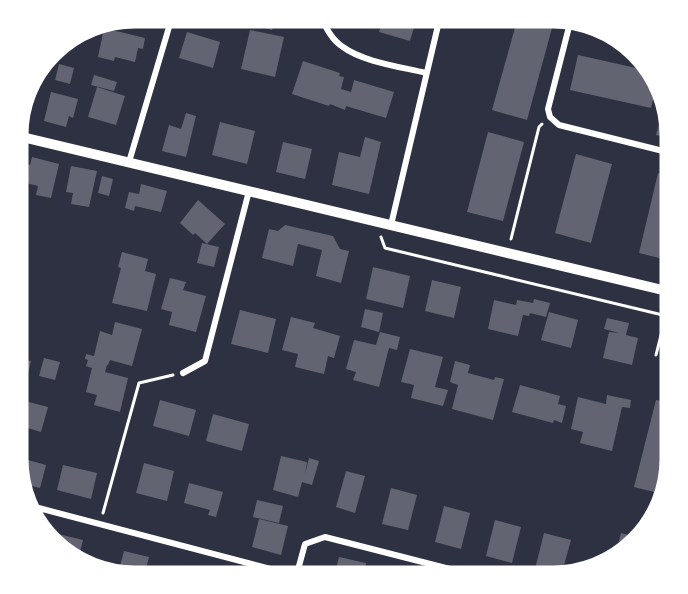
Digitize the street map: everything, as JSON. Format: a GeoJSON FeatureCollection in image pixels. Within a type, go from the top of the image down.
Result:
{"type":"FeatureCollection","features":[{"type":"Feature","properties":{"kind":"street"},"geometry":{"type":"LineString","coordinates":[[129,162],[169,27]]}},
{"type":"Feature","properties":{"kind":"street"},"geometry":{"type":"LineString","coordinates":[[325,27],[343,47],[358,55],[426,73]]}},
{"type":"Feature","properties":{"kind":"street"},"geometry":{"type":"LineString","coordinates":[[391,225],[438,27]]}},
{"type":"Feature","properties":{"kind":"street"},"geometry":{"type":"LineString","coordinates":[[568,28],[548,109],[550,117],[559,125],[661,150]]}},
{"type":"Feature","properties":{"kind":"street"},"geometry":{"type":"LineString","coordinates":[[27,138],[661,290]]}},
{"type":"Feature","properties":{"kind":"street"},"geometry":{"type":"LineString","coordinates":[[183,373],[205,361],[249,191]]}},
{"type":"Feature","properties":{"kind":"street"},"geometry":{"type":"LineString","coordinates":[[39,508],[259,567]]}},
{"type":"Feature","properties":{"kind":"street"},"geometry":{"type":"LineString","coordinates":[[299,567],[305,544],[325,537],[442,567]]}},
{"type":"Feature","properties":{"kind":"path"},"geometry":{"type":"LineString","coordinates":[[508,254],[539,127],[550,117]]}},
{"type":"Feature","properties":{"kind":"path"},"geometry":{"type":"LineString","coordinates":[[376,221],[385,248],[661,314]]}},
{"type":"Feature","properties":{"kind":"path"},"geometry":{"type":"LineString","coordinates":[[656,355],[661,335]]}},
{"type":"Feature","properties":{"kind":"path"},"geometry":{"type":"LineString","coordinates":[[100,524],[139,383],[183,373]]}},
{"type":"Feature","properties":{"kind":"building"},"geometry":{"type":"Polygon","coordinates":[[[381,27],[414,27],[410,41],[379,32],[381,27]]]}},
{"type":"Feature","properties":{"kind":"building"},"geometry":{"type":"Polygon","coordinates":[[[515,27],[552,27],[527,120],[492,110],[515,27]]]}},
{"type":"Feature","properties":{"kind":"building"},"geometry":{"type":"Polygon","coordinates":[[[112,30],[145,38],[143,49],[138,48],[135,62],[115,57],[114,61],[98,57],[103,32],[112,30]]]}},
{"type":"Feature","properties":{"kind":"building"},"geometry":{"type":"Polygon","coordinates":[[[250,30],[284,37],[275,77],[241,69],[250,30]]]}},
{"type":"Feature","properties":{"kind":"building"},"geometry":{"type":"Polygon","coordinates":[[[187,32],[220,42],[213,68],[179,58],[187,32]]]}},
{"type":"Feature","properties":{"kind":"building"},"geometry":{"type":"Polygon","coordinates":[[[578,55],[639,69],[654,97],[651,108],[570,90],[578,55]]]}},
{"type":"Feature","properties":{"kind":"building"},"geometry":{"type":"Polygon","coordinates":[[[303,61],[340,73],[339,76],[344,77],[341,89],[351,92],[354,80],[394,92],[386,118],[346,106],[345,110],[330,104],[329,106],[292,94],[303,61]]]}},
{"type":"Feature","properties":{"kind":"building"},"geometry":{"type":"Polygon","coordinates":[[[59,64],[74,68],[70,84],[55,80],[59,64]]]}},
{"type":"Feature","properties":{"kind":"building"},"geometry":{"type":"Polygon","coordinates":[[[94,75],[117,82],[114,91],[91,85],[94,75]]]}},
{"type":"Feature","properties":{"kind":"building"},"geometry":{"type":"Polygon","coordinates":[[[97,87],[125,96],[116,125],[88,117],[97,87]]]}},
{"type":"Feature","properties":{"kind":"building"},"geometry":{"type":"Polygon","coordinates":[[[51,92],[78,99],[73,118],[69,116],[66,127],[44,121],[51,92]]]}},
{"type":"Feature","properties":{"kind":"building"},"geometry":{"type":"Polygon","coordinates":[[[186,113],[196,116],[186,157],[162,151],[169,125],[181,129],[186,113]]]}},
{"type":"Feature","properties":{"kind":"building"},"geometry":{"type":"Polygon","coordinates":[[[660,120],[661,136],[656,135],[660,120]]]}},
{"type":"Feature","properties":{"kind":"building"},"geometry":{"type":"Polygon","coordinates":[[[220,122],[255,131],[247,164],[212,155],[220,122]]]}},
{"type":"Feature","properties":{"kind":"building"},"geometry":{"type":"Polygon","coordinates":[[[488,132],[524,142],[503,221],[467,212],[488,132]]]}},
{"type":"Feature","properties":{"kind":"building"},"geometry":{"type":"Polygon","coordinates":[[[365,137],[381,142],[369,194],[332,185],[339,152],[360,157],[365,137]]]}},
{"type":"Feature","properties":{"kind":"building"},"geometry":{"type":"Polygon","coordinates":[[[283,142],[312,149],[305,179],[276,172],[283,142]]]}},
{"type":"Feature","properties":{"kind":"building"},"geometry":{"type":"Polygon","coordinates":[[[576,154],[612,164],[591,243],[555,233],[576,154]]]}},
{"type":"Feature","properties":{"kind":"building"},"geometry":{"type":"Polygon","coordinates":[[[32,157],[59,164],[51,198],[36,195],[38,186],[27,183],[27,164],[30,165],[32,157]]]}},
{"type":"Feature","properties":{"kind":"building"},"geometry":{"type":"Polygon","coordinates":[[[71,166],[97,171],[89,207],[71,204],[73,193],[66,192],[71,166]]]}},
{"type":"Feature","properties":{"kind":"building"},"geometry":{"type":"Polygon","coordinates":[[[658,173],[661,174],[661,258],[639,253],[658,173]]]}},
{"type":"Feature","properties":{"kind":"building"},"geometry":{"type":"Polygon","coordinates":[[[102,176],[113,179],[109,196],[98,193],[102,176]]]}},
{"type":"Feature","properties":{"kind":"building"},"geometry":{"type":"Polygon","coordinates":[[[141,184],[167,191],[161,212],[135,206],[134,211],[125,208],[129,192],[139,194],[141,184]]]}},
{"type":"Feature","properties":{"kind":"building"},"geometry":{"type":"Polygon","coordinates":[[[198,200],[225,224],[207,244],[180,223],[198,200]]]}},
{"type":"Feature","properties":{"kind":"building"},"geometry":{"type":"Polygon","coordinates":[[[285,225],[333,236],[340,249],[349,251],[341,283],[316,276],[322,250],[298,244],[293,266],[262,258],[269,229],[278,231],[285,225]]]}},
{"type":"Feature","properties":{"kind":"building"},"geometry":{"type":"Polygon","coordinates":[[[202,243],[219,247],[214,267],[197,263],[202,243]]]}},
{"type":"Feature","properties":{"kind":"building"},"geometry":{"type":"Polygon","coordinates":[[[122,252],[148,259],[145,271],[156,274],[147,311],[112,303],[121,268],[118,267],[122,252]]]}},
{"type":"Feature","properties":{"kind":"building"},"geometry":{"type":"Polygon","coordinates":[[[373,267],[410,276],[403,308],[366,299],[373,267]]]}},
{"type":"Feature","properties":{"kind":"building"},"geometry":{"type":"Polygon","coordinates":[[[170,278],[186,282],[183,290],[206,296],[196,332],[169,325],[172,312],[161,309],[170,278]]]}},
{"type":"Feature","properties":{"kind":"building"},"geometry":{"type":"Polygon","coordinates":[[[432,280],[461,287],[454,318],[425,311],[432,280]]]}},
{"type":"Feature","properties":{"kind":"building"},"geometry":{"type":"Polygon","coordinates":[[[534,299],[550,303],[546,317],[530,313],[529,316],[523,315],[518,336],[488,329],[494,300],[516,305],[517,300],[533,303],[534,299]]]}},
{"type":"Feature","properties":{"kind":"building"},"geometry":{"type":"Polygon","coordinates":[[[365,309],[383,313],[379,332],[361,327],[365,309]]]}},
{"type":"Feature","properties":{"kind":"building"},"geometry":{"type":"Polygon","coordinates":[[[240,310],[276,319],[268,353],[231,344],[240,310]]]}},
{"type":"Feature","properties":{"kind":"building"},"geometry":{"type":"Polygon","coordinates":[[[549,312],[578,320],[571,348],[541,340],[549,312]]]}},
{"type":"Feature","properties":{"kind":"building"},"geometry":{"type":"Polygon","coordinates":[[[291,317],[315,323],[313,328],[340,336],[334,358],[328,356],[324,374],[295,367],[298,354],[282,350],[291,317]]]}},
{"type":"Feature","properties":{"kind":"building"},"geometry":{"type":"Polygon","coordinates":[[[607,318],[629,323],[626,335],[638,338],[632,365],[603,358],[609,332],[619,333],[604,329],[607,318]]]}},
{"type":"Feature","properties":{"kind":"building"},"geometry":{"type":"Polygon","coordinates":[[[115,322],[142,329],[132,366],[110,360],[105,372],[128,378],[120,412],[94,405],[97,395],[86,392],[92,368],[86,366],[88,360],[85,359],[86,354],[94,356],[100,331],[112,335],[115,322]]]}},
{"type":"Feature","properties":{"kind":"building"},"geometry":{"type":"Polygon","coordinates":[[[380,332],[400,337],[397,350],[389,348],[379,387],[353,380],[356,372],[346,369],[354,340],[376,345],[380,332]]]}},
{"type":"Feature","properties":{"kind":"building"},"geometry":{"type":"Polygon","coordinates":[[[410,349],[443,357],[435,387],[448,390],[443,406],[411,398],[414,385],[401,382],[410,349]]]}},
{"type":"Feature","properties":{"kind":"building"},"geometry":{"type":"Polygon","coordinates":[[[44,358],[60,362],[55,380],[39,376],[44,358]]]}},
{"type":"Feature","properties":{"kind":"building"},"geometry":{"type":"Polygon","coordinates":[[[27,360],[31,361],[27,379],[27,360]]]}},
{"type":"Feature","properties":{"kind":"building"},"geometry":{"type":"Polygon","coordinates":[[[455,361],[470,365],[468,373],[494,380],[495,377],[504,379],[493,420],[452,409],[458,385],[450,382],[455,361]]]}},
{"type":"Feature","properties":{"kind":"building"},"geometry":{"type":"Polygon","coordinates":[[[520,385],[560,396],[558,404],[566,406],[562,423],[554,420],[553,423],[512,412],[520,385]]]}},
{"type":"Feature","properties":{"kind":"building"},"geometry":{"type":"Polygon","coordinates":[[[607,395],[631,400],[630,408],[622,407],[612,451],[580,443],[583,432],[571,429],[578,397],[606,404],[607,395]]]}},
{"type":"Feature","properties":{"kind":"building"},"geometry":{"type":"Polygon","coordinates":[[[160,400],[196,410],[189,436],[153,426],[160,400]]]}},
{"type":"Feature","properties":{"kind":"building"},"geometry":{"type":"Polygon","coordinates":[[[656,400],[661,401],[661,466],[651,505],[654,492],[634,487],[656,400]]]}},
{"type":"Feature","properties":{"kind":"building"},"geometry":{"type":"Polygon","coordinates":[[[27,402],[48,407],[41,432],[27,428],[27,402]]]}},
{"type":"Feature","properties":{"kind":"building"},"geometry":{"type":"Polygon","coordinates":[[[213,414],[249,424],[242,451],[206,441],[213,414]]]}},
{"type":"Feature","properties":{"kind":"building"},"geometry":{"type":"Polygon","coordinates":[[[281,456],[307,462],[305,474],[309,458],[319,461],[312,485],[302,482],[298,497],[273,490],[281,456]]]}},
{"type":"Feature","properties":{"kind":"building"},"geometry":{"type":"Polygon","coordinates":[[[27,460],[46,465],[40,488],[31,486],[27,460]]]}},
{"type":"Feature","properties":{"kind":"building"},"geometry":{"type":"Polygon","coordinates":[[[144,463],[174,471],[167,501],[136,493],[144,463]]]}},
{"type":"Feature","properties":{"kind":"building"},"geometry":{"type":"Polygon","coordinates":[[[63,465],[97,473],[91,499],[57,490],[63,465]]]}},
{"type":"Feature","properties":{"kind":"building"},"geometry":{"type":"Polygon","coordinates":[[[346,471],[365,476],[355,513],[336,507],[346,471]]]}},
{"type":"Feature","properties":{"kind":"building"},"geometry":{"type":"Polygon","coordinates":[[[189,483],[223,492],[216,517],[208,515],[210,510],[184,503],[189,483]]]}},
{"type":"Feature","properties":{"kind":"building"},"geometry":{"type":"Polygon","coordinates":[[[391,488],[417,495],[408,530],[382,524],[391,488]]]}},
{"type":"Feature","properties":{"kind":"building"},"geometry":{"type":"Polygon","coordinates":[[[257,500],[283,506],[279,523],[253,517],[257,500]]]}},
{"type":"Feature","properties":{"kind":"building"},"geometry":{"type":"Polygon","coordinates":[[[444,506],[470,513],[461,549],[435,542],[444,506]]]}},
{"type":"Feature","properties":{"kind":"building"},"geometry":{"type":"Polygon","coordinates":[[[259,519],[288,526],[281,555],[252,547],[259,519]]]}},
{"type":"Feature","properties":{"kind":"building"},"geometry":{"type":"Polygon","coordinates":[[[495,520],[521,527],[512,563],[486,556],[495,520]]]}},
{"type":"Feature","properties":{"kind":"building"},"geometry":{"type":"Polygon","coordinates":[[[544,533],[571,540],[564,566],[536,567],[544,533]]]}},
{"type":"Feature","properties":{"kind":"building"},"geometry":{"type":"Polygon","coordinates":[[[621,533],[629,535],[624,540],[618,545],[621,533]]]}},
{"type":"Feature","properties":{"kind":"building"},"geometry":{"type":"Polygon","coordinates":[[[58,534],[83,540],[80,552],[58,534]]]}},
{"type":"Feature","properties":{"kind":"building"},"geometry":{"type":"Polygon","coordinates":[[[124,551],[149,557],[146,567],[120,566],[124,551]]]}},
{"type":"Feature","properties":{"kind":"building"},"geometry":{"type":"Polygon","coordinates":[[[339,557],[366,563],[365,567],[336,567],[339,557]]]}}]}
